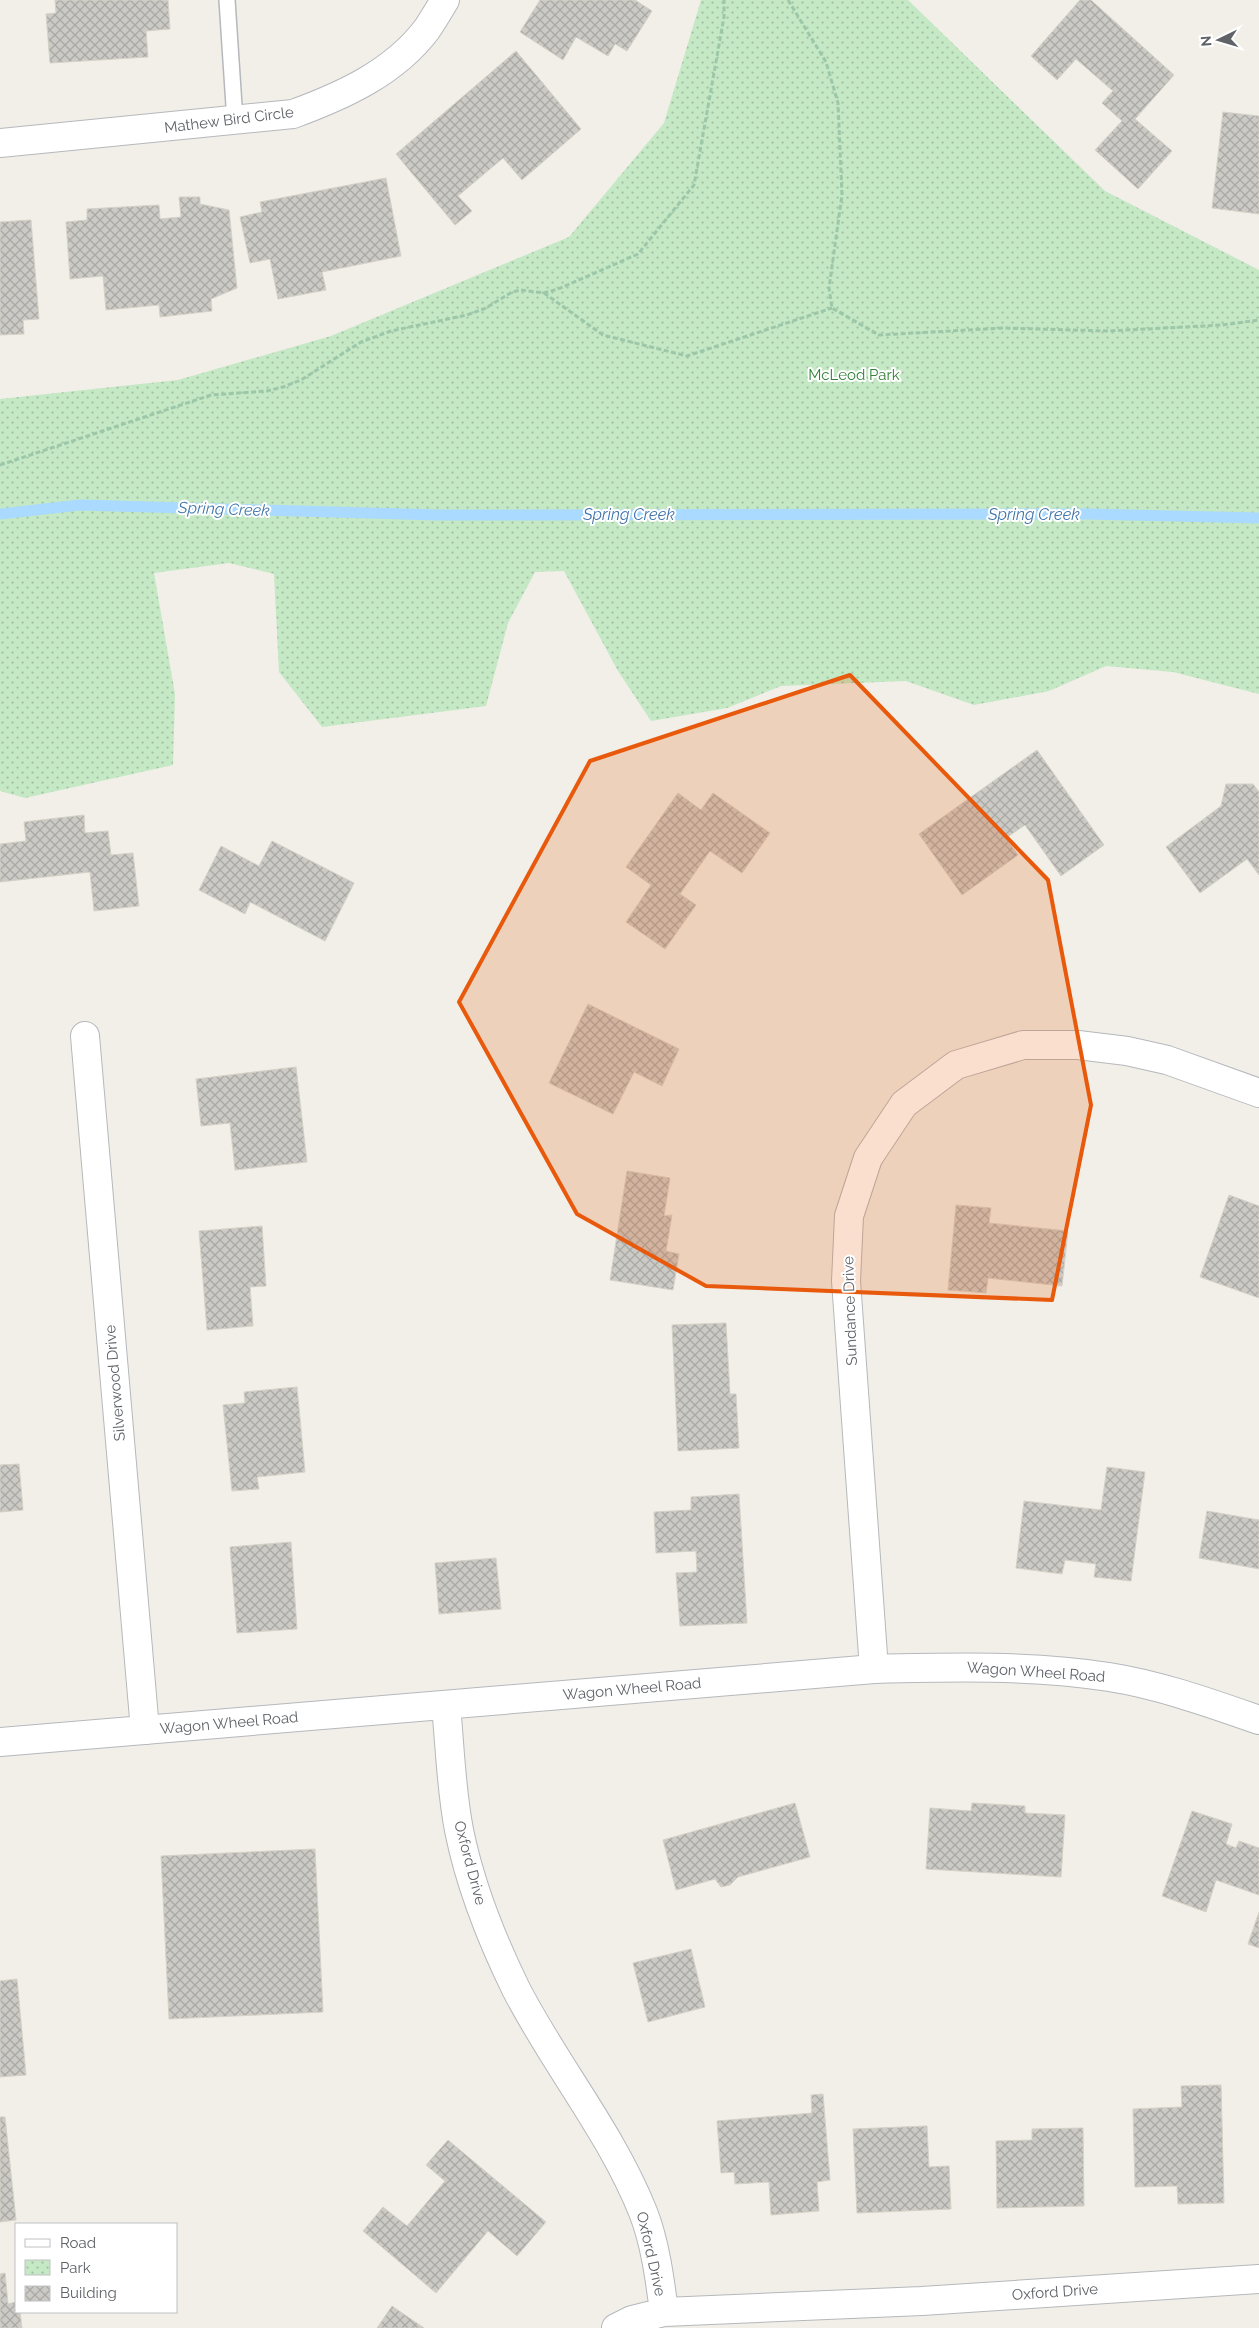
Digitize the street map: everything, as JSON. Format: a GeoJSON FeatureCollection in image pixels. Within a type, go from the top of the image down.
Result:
{"type":"FeatureCollection","features":[{"type":"Feature","properties":{"kind":"street","name":"Mathew Bird Circle"},"geometry":{"type":"LineString","coordinates":[[0,143],[293,114],[330,101],[370,80],[399,57],[426,30],[445,0]]}},
{"type":"Feature","properties":{"kind":"street","name":"Silverwood Drive"},"geometry":{"type":"LineString","coordinates":[[85,1036],[146,1730]]}},
{"type":"Feature","properties":{"kind":"street","name":"Sundance Drive"},"geometry":{"type":"LineString","coordinates":[[874,1669],[846,1272],[849,1216],[868,1158],[904,1104],[956,1064],[1023,1045],[1078,1045],[1127,1051],[1167,1060],[1259,1093]]}},
{"type":"Feature","properties":{"kind":"street","name":"Wagon Wheel Road"},"geometry":{"type":"LineString","coordinates":[[0,1742],[874,1669],[962,1666],[1065,1671],[1111,1677],[1190,1697],[1259,1720]]}},
{"type":"Feature","properties":{"kind":"street","name":"Oxford Drive"},"geometry":{"type":"LineString","coordinates":[[446,1706],[458,1828],[476,1897],[516,1989],[560,2065],[598,2122],[643,2213],[659,2276],[664,2312],[922,2301],[1259,2280]]}},
{"type":"Feature","properties":{"kind":"street"},"geometry":{"type":"LineString","coordinates":[[616,2328],[632,2320],[664,2312]]}},
{"type":"Feature","properties":{"kind":"lane"},"geometry":{"type":"LineString","coordinates":[[226,0],[235,121]]}},
{"type":"Feature","properties":{"kind":"path"},"geometry":{"type":"LineString","coordinates":[[0,465],[211,395],[267,391],[283,387],[301,380],[361,342],[384,334],[467,315],[486,308],[512,292],[521,290],[544,293],[558,290],[638,254],[694,185],[724,17],[724,0]]}},
{"type":"Feature","properties":{"kind":"path"},"geometry":{"type":"LineString","coordinates":[[788,0],[826,62],[838,103],[842,195],[829,288],[832,308]]}},
{"type":"Feature","properties":{"kind":"path"},"geometry":{"type":"LineString","coordinates":[[544,293],[602,336],[688,356],[832,308],[878,335],[1003,328],[1108,331],[1222,325],[1259,320]]}},
{"type":"Feature","properties":{"kind":"highlighted area"},"geometry":{"type":"Polygon","coordinates":[[[850,675],[1048,880],[1091,1105],[1052,1300],[706,1286],[577,1214],[459,1002],[590,761],[850,675]]]}},
{"type":"Feature","properties":{"kind":"green space","name":"McLeod Park"},"geometry":{"type":"Polygon","coordinates":[[[701,0],[908,0],[1105,191],[1259,270],[1259,694],[1173,672],[1106,666],[1049,691],[974,705],[906,681],[781,686],[727,708],[651,721],[618,671],[564,571],[535,572],[508,623],[486,706],[322,727],[279,672],[274,574],[229,563],[154,573],[175,694],[173,765],[25,798],[0,791],[0,399],[178,380],[331,336],[569,237],[664,123],[701,0]]]}},
{"type":"Feature","properties":{"kind":"building"},"geometry":{"type":"Polygon","coordinates":[[[55,0],[168,0],[170,29],[146,31],[148,57],[50,63],[46,14],[56,13],[55,0]]]}},
{"type":"Feature","properties":{"kind":"building"},"geometry":{"type":"Polygon","coordinates":[[[540,0],[635,0],[652,11],[627,51],[615,44],[608,56],[576,37],[563,60],[520,32],[540,0]]]}},
{"type":"Feature","properties":{"kind":"building"},"geometry":{"type":"Polygon","coordinates":[[[1080,0],[1091,0],[1174,75],[1135,119],[1172,151],[1138,189],[1095,150],[1122,121],[1102,103],[1113,91],[1076,59],[1057,80],[1031,56],[1080,0]]]}},
{"type":"Feature","properties":{"kind":"building"},"geometry":{"type":"Polygon","coordinates":[[[516,51],[581,129],[522,180],[503,158],[458,196],[472,211],[455,225],[396,154],[516,51]]]}},
{"type":"Feature","properties":{"kind":"building"},"geometry":{"type":"Polygon","coordinates":[[[1223,112],[1259,116],[1259,214],[1212,208],[1223,112]]]}},
{"type":"Feature","properties":{"kind":"building"},"geometry":{"type":"Polygon","coordinates":[[[386,178],[401,256],[322,272],[326,290],[278,299],[270,259],[250,263],[240,217],[262,212],[260,202],[386,178]]]}},
{"type":"Feature","properties":{"kind":"building"},"geometry":{"type":"Polygon","coordinates":[[[179,197],[200,197],[200,204],[229,210],[237,288],[211,299],[212,311],[160,317],[159,305],[106,310],[103,276],[70,279],[66,222],[87,220],[87,209],[159,205],[160,219],[181,217],[179,197]]]}},
{"type":"Feature","properties":{"kind":"building"},"geometry":{"type":"Polygon","coordinates":[[[31,220],[39,319],[23,320],[24,334],[0,335],[0,222],[31,220]]]}},
{"type":"Feature","properties":{"kind":"building"},"geometry":{"type":"Polygon","coordinates":[[[1037,750],[1104,845],[1061,876],[1025,825],[1006,838],[1018,855],[962,895],[919,834],[1037,750]]]}},
{"type":"Feature","properties":{"kind":"building"},"geometry":{"type":"Polygon","coordinates":[[[1226,784],[1253,784],[1259,792],[1259,875],[1247,859],[1200,893],[1166,847],[1221,806],[1226,784]]]}},
{"type":"Feature","properties":{"kind":"building"},"geometry":{"type":"Polygon","coordinates":[[[678,793],[701,810],[713,793],[770,833],[742,873],[710,851],[680,894],[696,905],[665,949],[626,922],[651,885],[626,867],[678,793]]]}},
{"type":"Feature","properties":{"kind":"building"},"geometry":{"type":"Polygon","coordinates":[[[84,815],[85,833],[108,831],[111,855],[133,853],[139,906],[94,911],[90,872],[0,882],[0,844],[26,841],[24,822],[84,815]]]}},
{"type":"Feature","properties":{"kind":"building"},"geometry":{"type":"Polygon","coordinates":[[[272,841],[354,883],[325,941],[250,902],[245,914],[199,890],[221,846],[259,866],[272,841]]]}},
{"type":"Feature","properties":{"kind":"building"},"geometry":{"type":"Polygon","coordinates":[[[588,1004],[679,1049],[662,1086],[634,1072],[613,1114],[549,1083],[588,1004]]]}},
{"type":"Feature","properties":{"kind":"building"},"geometry":{"type":"Polygon","coordinates":[[[296,1067],[307,1162],[235,1170],[230,1123],[201,1126],[196,1079],[296,1067]]]}},
{"type":"Feature","properties":{"kind":"building"},"geometry":{"type":"Polygon","coordinates":[[[627,1171],[670,1178],[664,1216],[672,1215],[666,1251],[679,1254],[673,1290],[610,1280],[627,1171]]]}},
{"type":"Feature","properties":{"kind":"building"},"geometry":{"type":"Polygon","coordinates":[[[1229,1195],[1259,1206],[1259,1298],[1200,1277],[1229,1195]]]}},
{"type":"Feature","properties":{"kind":"building"},"geometry":{"type":"Polygon","coordinates":[[[956,1205],[991,1208],[989,1223],[1068,1231],[1062,1286],[988,1278],[986,1293],[948,1290],[956,1205]]]}},
{"type":"Feature","properties":{"kind":"building"},"geometry":{"type":"Polygon","coordinates":[[[262,1226],[266,1286],[250,1287],[253,1326],[207,1330],[199,1231],[262,1226]]]}},
{"type":"Feature","properties":{"kind":"building"},"geometry":{"type":"Polygon","coordinates":[[[726,1323],[730,1394],[736,1394],[739,1448],[678,1451],[672,1325],[726,1323]]]}},
{"type":"Feature","properties":{"kind":"building"},"geometry":{"type":"Polygon","coordinates":[[[297,1387],[305,1472],[257,1477],[259,1489],[232,1491],[223,1405],[245,1403],[244,1392],[297,1387]]]}},
{"type":"Feature","properties":{"kind":"building"},"geometry":{"type":"Polygon","coordinates":[[[19,1464],[23,1510],[0,1512],[0,1465],[19,1464]]]}},
{"type":"Feature","properties":{"kind":"building"},"geometry":{"type":"Polygon","coordinates":[[[1107,1467],[1145,1472],[1131,1581],[1094,1577],[1096,1564],[1065,1560],[1062,1574],[1016,1568],[1024,1501],[1101,1510],[1107,1467]]]}},
{"type":"Feature","properties":{"kind":"building"},"geometry":{"type":"Polygon","coordinates":[[[739,1494],[747,1623],[680,1626],[676,1573],[697,1572],[696,1551],[656,1553],[654,1512],[691,1510],[691,1497],[739,1494]]]}},
{"type":"Feature","properties":{"kind":"building"},"geometry":{"type":"Polygon","coordinates":[[[1207,1511],[1259,1520],[1259,1569],[1199,1558],[1207,1511]]]}},
{"type":"Feature","properties":{"kind":"building"},"geometry":{"type":"Polygon","coordinates":[[[291,1542],[297,1629],[237,1633],[230,1547],[291,1542]]]}},
{"type":"Feature","properties":{"kind":"building"},"geometry":{"type":"Polygon","coordinates":[[[496,1558],[501,1609],[439,1614],[435,1563],[496,1558]]]}},
{"type":"Feature","properties":{"kind":"building"},"geometry":{"type":"Polygon","coordinates":[[[795,1803],[810,1857],[738,1877],[730,1885],[721,1887],[715,1879],[676,1890],[663,1840],[795,1803]]]}},
{"type":"Feature","properties":{"kind":"building"},"geometry":{"type":"Polygon","coordinates":[[[972,1803],[1025,1806],[1025,1813],[1065,1815],[1061,1877],[926,1869],[930,1808],[971,1811],[972,1803]]]}},
{"type":"Feature","properties":{"kind":"building"},"geometry":{"type":"Polygon","coordinates":[[[1192,1811],[1232,1824],[1226,1844],[1236,1848],[1239,1841],[1259,1848],[1259,1895],[1216,1880],[1206,1912],[1162,1896],[1192,1811]]]}},
{"type":"Feature","properties":{"kind":"building"},"geometry":{"type":"Polygon","coordinates":[[[315,1849],[323,2012],[169,2019],[161,1856],[315,1849]]]}},
{"type":"Feature","properties":{"kind":"building"},"geometry":{"type":"Polygon","coordinates":[[[1259,1912],[1259,1948],[1248,1944],[1259,1912]]]}},
{"type":"Feature","properties":{"kind":"building"},"geometry":{"type":"Polygon","coordinates":[[[691,1949],[705,2007],[648,2022],[633,1963],[691,1949]]]}},
{"type":"Feature","properties":{"kind":"building"},"geometry":{"type":"Polygon","coordinates":[[[17,1979],[26,2075],[0,2077],[0,1981],[17,1979]]]}},
{"type":"Feature","properties":{"kind":"building"},"geometry":{"type":"Polygon","coordinates":[[[1221,2085],[1224,2203],[1178,2204],[1177,2186],[1135,2187],[1133,2109],[1182,2107],[1181,2086],[1221,2085]]]}},
{"type":"Feature","properties":{"kind":"building"},"geometry":{"type":"Polygon","coordinates":[[[823,2094],[830,2180],[817,2182],[819,2211],[771,2215],[769,2182],[735,2184],[734,2172],[721,2173],[717,2121],[812,2113],[811,2095],[823,2094]]]}},
{"type":"Feature","properties":{"kind":"building"},"geometry":{"type":"Polygon","coordinates":[[[0,2117],[5,2117],[16,2220],[0,2222],[0,2117]]]}},
{"type":"Feature","properties":{"kind":"building"},"geometry":{"type":"Polygon","coordinates":[[[927,2126],[929,2167],[949,2166],[951,2209],[857,2213],[853,2129],[927,2126]]]}},
{"type":"Feature","properties":{"kind":"building"},"geometry":{"type":"Polygon","coordinates":[[[1083,2128],[1084,2206],[997,2208],[996,2141],[1032,2140],[1032,2129],[1083,2128]]]}},
{"type":"Feature","properties":{"kind":"building"},"geometry":{"type":"Polygon","coordinates":[[[448,2140],[546,2222],[517,2256],[488,2231],[436,2293],[363,2231],[383,2207],[407,2226],[445,2181],[426,2165],[448,2140]]]}},
{"type":"Feature","properties":{"kind":"building"},"geometry":{"type":"Polygon","coordinates":[[[5,2273],[8,2304],[15,2302],[15,2313],[20,2313],[22,2328],[0,2328],[0,2274],[5,2273]]]}},
{"type":"Feature","properties":{"kind":"building"},"geometry":{"type":"Polygon","coordinates":[[[392,2306],[424,2328],[377,2328],[392,2306]]]}},
{"type":"Feature","properties":{"kind":"waterway","name":"Spring Creek"},"geometry":{"type":"LineString","coordinates":[[0,514],[80,505],[439,515],[1087,514],[1259,518]]}}]}
